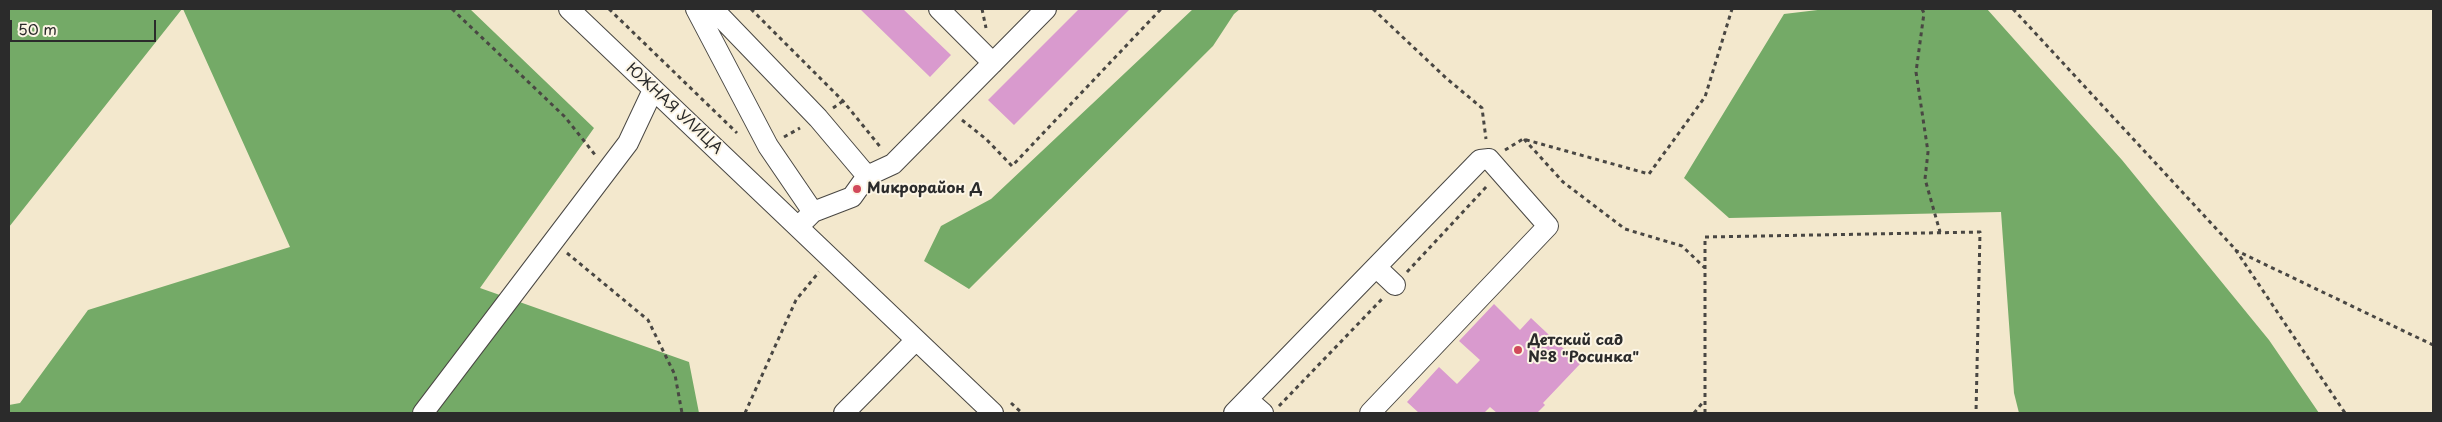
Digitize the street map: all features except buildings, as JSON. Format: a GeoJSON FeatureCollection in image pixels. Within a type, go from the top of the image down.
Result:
{"type":"FeatureCollection","features":[{"type":"Feature","properties":{"kind":"street","name":"ЮЖНАЯ УЛИЦА"},"geometry":{"type":"LineString","coordinates":[[569,9],[798,227]]}},
{"type":"Feature","properties":{"kind":"street"},"geometry":{"type":"LineString","coordinates":[[696,9],[768,146],[813,212]]}},
{"type":"Feature","properties":{"kind":"street"},"geometry":{"type":"LineString","coordinates":[[713,9],[818,118],[867,176]]}},
{"type":"Feature","properties":{"kind":"street"},"geometry":{"type":"LineString","coordinates":[[939,9],[993,63]]}},
{"type":"Feature","properties":{"kind":"street"},"geometry":{"type":"LineString","coordinates":[[993,413],[798,227],[813,212],[852,197],[867,176],[893,164],[1046,9]]}},
{"type":"Feature","properties":{"kind":"street"},"geometry":{"type":"LineString","coordinates":[[423,413],[628,142],[653,90]]}},
{"type":"Feature","properties":{"kind":"street"},"geometry":{"type":"LineString","coordinates":[[1263,413],[1241,406],[1480,160],[1489,160],[1548,226],[1370,413]]}},
{"type":"Feature","properties":{"kind":"street"},"geometry":{"type":"LineString","coordinates":[[1376,267],[1395,285]]}},
{"type":"Feature","properties":{"kind":"street"},"geometry":{"type":"LineString","coordinates":[[844,413],[916,340]]}},
{"type":"Feature","properties":{"kind":"path"},"geometry":{"type":"LineString","coordinates":[[452,9],[565,117],[607,171]]}},
{"type":"Feature","properties":{"kind":"path"},"geometry":{"type":"LineString","coordinates":[[751,9],[843,101],[893,164]]}},
{"type":"Feature","properties":{"kind":"path"},"geometry":{"type":"LineString","coordinates":[[947,109],[986,139],[1012,166],[1161,9]]}},
{"type":"Feature","properties":{"kind":"path"},"geometry":{"type":"LineString","coordinates":[[1373,9],[1446,78],[1482,108],[1489,160],[1524,139],[1650,174],[1706,97],[1732,9]]}},
{"type":"Feature","properties":{"kind":"path"},"geometry":{"type":"LineString","coordinates":[[1922,9],[1924,13],[1916,72],[1928,152],[1924,179],[1940,232]]}},
{"type":"Feature","properties":{"kind":"path"},"geometry":{"type":"LineString","coordinates":[[2013,9],[2235,249],[2345,413]]}},
{"type":"Feature","properties":{"kind":"path"},"geometry":{"type":"LineString","coordinates":[[1524,139],[1564,182],[1625,229],[1682,246],[1705,268]]}},
{"type":"Feature","properties":{"kind":"path"},"geometry":{"type":"LineString","coordinates":[[1705,413],[1704,237],[1980,232],[1976,413]]}},
{"type":"Feature","properties":{"kind":"path"},"geometry":{"type":"LineString","coordinates":[[553,241],[648,320],[675,374],[682,413]]}},
{"type":"Feature","properties":{"kind":"path"},"geometry":{"type":"LineString","coordinates":[[2235,249],[2433,345]]}},
{"type":"Feature","properties":{"kind":"path"},"geometry":{"type":"LineString","coordinates":[[745,413],[796,300],[830,258]]}},
{"type":"Feature","properties":{"kind":"path"},"geometry":{"type":"LineString","coordinates":[[1694,413],[1705,400]]}},
{"type":"Feature","properties":{"kind":"green space"},"geometry":{"type":"Polygon","coordinates":[[[9,9],[182,9],[9,227],[9,9]]]}},
{"type":"Feature","properties":{"kind":"green space"},"geometry":{"type":"Polygon","coordinates":[[[183,9],[470,9],[594,128],[480,288],[689,362],[699,413],[9,413],[9,405],[20,403],[88,310],[290,247],[183,9]]]}},
{"type":"Feature","properties":{"kind":"green space"},"geometry":{"type":"Polygon","coordinates":[[[1193,9],[1240,9],[1234,14],[1213,46],[969,289],[924,261],[941,226],[991,199],[1193,9]]]}},
{"type":"Feature","properties":{"kind":"green space"},"geometry":{"type":"Polygon","coordinates":[[[1826,9],[1987,9],[2122,160],[2269,340],[2319,413],[2019,413],[2014,393],[2001,212],[1729,218],[1684,178],[1784,14],[1826,9]]]}},
{"type":"Feature","properties":{"kind":"place","name":"Микрорайон Д"},"geometry":{"type":"Point","coordinates":[857,189]}},
{"type":"Feature","properties":{"kind":"place","name":"Детский сад №8 \"Росинка\""},"geometry":{"type":"Point","coordinates":[1518,350]}}]}
